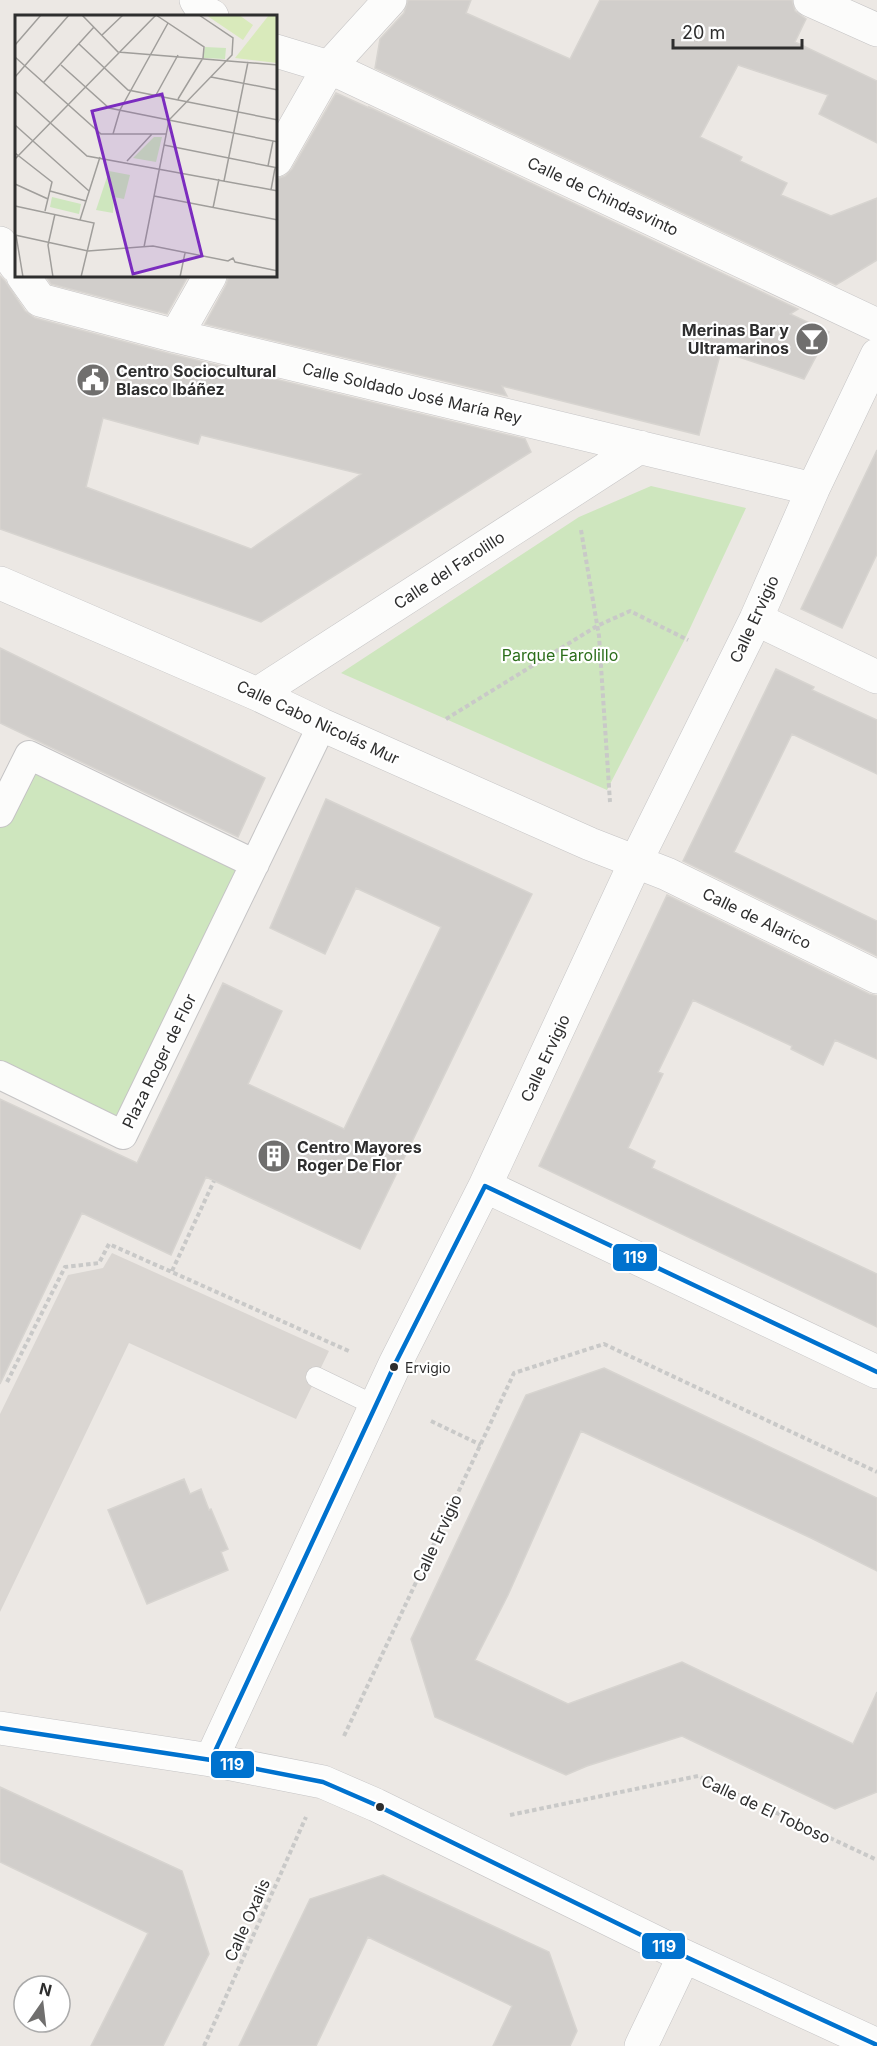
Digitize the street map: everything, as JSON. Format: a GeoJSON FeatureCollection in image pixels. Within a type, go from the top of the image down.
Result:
{"type":"FeatureCollection","features":[{"type":"Feature","properties":{"kind":"street"},"geometry":{"type":"LineString","coordinates":[[196,0],[203,11],[210,15]]}},
{"type":"Feature","properties":{"kind":"street"},"geometry":{"type":"LineString","coordinates":[[278,156],[329,67],[390,0]]}},
{"type":"Feature","properties":{"kind":"street"},"geometry":{"type":"LineString","coordinates":[[810,0],[877,30]]}},
{"type":"Feature","properties":{"kind":"street","name":"Calle de Chindasvinto"},"geometry":{"type":"LineString","coordinates":[[278,52],[329,67],[877,324]]}},
{"type":"Feature","properties":{"kind":"street"},"geometry":{"type":"LineString","coordinates":[[0,243],[15,265]]}},
{"type":"Feature","properties":{"kind":"street","name":"Calle Soldado José María Rey"},"geometry":{"type":"LineString","coordinates":[[24,278],[40,300],[176,336],[813,489]]}},
{"type":"Feature","properties":{"kind":"street"},"geometry":{"type":"LineString","coordinates":[[176,336],[209,278]]}},
{"type":"Feature","properties":{"kind":"street","name":"Calle Ervigio"},"geometry":{"type":"LineString","coordinates":[[211,1760],[376,1406],[485,1186],[636,861],[756,619],[813,489],[877,355]]}},
{"type":"Feature","properties":{"kind":"street","name":"Calle del Farolillo"},"geometry":{"type":"LineString","coordinates":[[257,694],[640,447]]}},
{"type":"Feature","properties":{"kind":"street","name":"Calle Cabo Nicolás Mur"},"geometry":{"type":"LineString","coordinates":[[0,583],[257,694],[590,844],[636,861]]}},
{"type":"Feature","properties":{"kind":"street"},"geometry":{"type":"LineString","coordinates":[[756,619],[877,677]]}},
{"type":"Feature","properties":{"kind":"street","name":"Plaza Roger de Flor"},"geometry":{"type":"LineString","coordinates":[[0,1075],[123,1135],[322,725]]}},
{"type":"Feature","properties":{"kind":"street"},"geometry":{"type":"LineString","coordinates":[[0,813],[28,755],[255,864]]}},
{"type":"Feature","properties":{"kind":"street","name":"Calle de Alarico"},"geometry":{"type":"LineString","coordinates":[[636,861],[877,977]]}},
{"type":"Feature","properties":{"kind":"street"},"geometry":{"type":"LineString","coordinates":[[485,1186],[877,1372]]}},
{"type":"Feature","properties":{"kind":"street"},"geometry":{"type":"LineString","coordinates":[[0,1728],[211,1760],[322,1782],[376,1805],[684,1956],[877,2044]]}},
{"type":"Feature","properties":{"kind":"street"},"geometry":{"type":"LineString","coordinates":[[641,2046],[684,1956]]}},
{"type":"Feature","properties":{"kind":"lane"},"geometry":{"type":"LineString","coordinates":[[316,1377],[376,1406]]}},
{"type":"Feature","properties":{"kind":"path"},"geometry":{"type":"LineString","coordinates":[[581,528],[597,626],[610,802]]}},
{"type":"Feature","properties":{"kind":"path"},"geometry":{"type":"LineString","coordinates":[[446,719],[597,626],[630,612],[688,640]]}},
{"type":"Feature","properties":{"kind":"path"},"geometry":{"type":"LineString","coordinates":[[172,1271],[214,1181]]}},
{"type":"Feature","properties":{"kind":"path"},"geometry":{"type":"LineString","coordinates":[[7,1382],[65,1267],[99,1263],[109,1244],[351,1352]]}},
{"type":"Feature","properties":{"kind":"path","name":"Calle Ervigio"},"geometry":{"type":"LineString","coordinates":[[344,1736],[514,1373],[604,1344],[877,1472]]}},
{"type":"Feature","properties":{"kind":"path"},"geometry":{"type":"LineString","coordinates":[[430,1421],[481,1444]]}},
{"type":"Feature","properties":{"kind":"path","name":"Calle de El Toboso"},"geometry":{"type":"LineString","coordinates":[[510,1815],[698,1776],[877,1860]]}},
{"type":"Feature","properties":{"kind":"path","name":"Calle Oxalis"},"geometry":{"type":"LineString","coordinates":[[204,2046],[308,1814]]}},
{"type":"Feature","properties":{"kind":"green space","name":"Parque Farolillo"},"geometry":{"type":"Polygon","coordinates":[[[651,486],[746,508],[685,639],[607,790],[341,673],[579,517],[651,486]]]}},
{"type":"Feature","properties":{"kind":"green space"},"geometry":{"type":"Polygon","coordinates":[[[29,755],[255,864],[123,1135],[0,1079],[0,814],[29,755]]]}},
{"type":"Feature","properties":{"kind":"shaded area"},"geometry":{"type":"Polygon","coordinates":[[[112,1253],[329,1351],[296,1419],[129,1343],[0,1612],[0,1414],[68,1275],[103,1268],[112,1253]]]}},
{"type":"Feature","properties":{"kind":"building"},"geometry":{"type":"Polygon","coordinates":[[[408,0],[471,0],[466,13],[570,59],[600,0],[792,0],[795,11],[806,19],[795,42],[877,81],[877,143],[819,114],[828,95],[738,65],[700,137],[742,157],[740,161],[787,183],[781,195],[831,216],[877,198],[877,260],[836,285],[375,68],[380,39],[404,13],[408,0]]]}},
{"type":"Feature","properties":{"kind":"building"},"geometry":{"type":"Polygon","coordinates":[[[336,93],[798,309],[790,314],[829,332],[804,379],[721,351],[699,435],[502,386],[507,396],[205,324],[228,278],[278,278],[278,178],[285,176],[292,169],[336,93]]]}},
{"type":"Feature","properties":{"kind":"building"},"geometry":{"type":"Polygon","coordinates":[[[0,276],[25,311],[35,318],[171,354],[525,439],[531,452],[261,622],[0,529],[0,276]],[[103,418],[86,487],[251,549],[361,474],[201,435],[198,444],[103,418]]]}},
{"type":"Feature","properties":{"kind":"building"},"geometry":{"type":"Polygon","coordinates":[[[47,278],[187,278],[167,314],[51,284],[47,278]]]}},
{"type":"Feature","properties":{"kind":"building"},"geometry":{"type":"Polygon","coordinates":[[[877,450],[877,554],[842,628],[801,609],[877,450]]]}},
{"type":"Feature","properties":{"kind":"building"},"geometry":{"type":"Polygon","coordinates":[[[0,648],[265,778],[238,837],[0,723],[0,648]]]}},
{"type":"Feature","properties":{"kind":"building"},"geometry":{"type":"Polygon","coordinates":[[[776,669],[814,687],[812,690],[877,720],[877,774],[792,734],[734,852],[877,921],[877,956],[683,861],[776,669]]]}},
{"type":"Feature","properties":{"kind":"building"},"geometry":{"type":"Polygon","coordinates":[[[326,799],[532,894],[360,1249],[206,1177],[171,1255],[82,1213],[0,1384],[0,1099],[137,1163],[223,983],[282,1011],[248,1084],[344,1129],[441,927],[356,888],[325,954],[270,928],[326,799]]]}},
{"type":"Feature","properties":{"kind":"building"},"geometry":{"type":"Polygon","coordinates":[[[667,895],[877,996],[877,1059],[835,1040],[823,1065],[791,1049],[792,1046],[693,1000],[658,1072],[663,1074],[628,1148],[655,1161],[652,1168],[877,1274],[877,1327],[539,1166],[667,895]]]}},
{"type":"Feature","properties":{"kind":"building"},"geometry":{"type":"Polygon","coordinates":[[[604,1368],[877,1498],[877,1571],[581,1431],[508,1595],[475,1660],[568,1704],[682,1662],[853,1744],[877,1692],[877,1792],[835,1809],[682,1736],[587,1766],[566,1775],[435,1717],[411,1639],[526,1395],[604,1368]]]}},
{"type":"Feature","properties":{"kind":"building"},"geometry":{"type":"Polygon","coordinates":[[[184,1479],[190,1494],[201,1489],[209,1510],[211,1509],[228,1549],[221,1552],[228,1570],[147,1604],[108,1510],[184,1479]]]}},
{"type":"Feature","properties":{"kind":"building"},"geometry":{"type":"Polygon","coordinates":[[[0,1787],[182,1871],[209,1954],[163,2046],[91,2046],[148,1933],[0,1862],[0,1787]]]}},
{"type":"Feature","properties":{"kind":"building"},"geometry":{"type":"Polygon","coordinates":[[[383,1875],[549,1952],[577,2031],[570,2046],[493,2046],[512,2006],[368,1937],[316,2046],[239,2046],[310,1899],[383,1875]]]}},
{"type":"Feature","properties":{"kind":"transit line","name":"119"},"geometry":{"type":"LineString","coordinates":[[211,1760],[395,1364],[485,1186],[877,1372]]}},
{"type":"Feature","properties":{"kind":"transit line","name":"119"},"geometry":{"type":"LineString","coordinates":[[0,1728],[211,1760],[323,1782],[376,1805],[684,1956],[877,2045]]}},
{"type":"Feature","properties":{"kind":"place","name":"Merinas Bar y Ultramarinos"},"geometry":{"type":"Point","coordinates":[812,339]}},
{"type":"Feature","properties":{"kind":"place","name":"Centro Sociocultural Blasco Ibáñez"},"geometry":{"type":"Point","coordinates":[93,380]}},
{"type":"Feature","properties":{"kind":"place","name":"Centro Mayores Roger De Flor"},"geometry":{"type":"Point","coordinates":[274,1156]}},
{"type":"Feature","properties":{"kind":"place","name":"Ervigio"},"geometry":{"type":"Point","coordinates":[394,1367]}}]}
